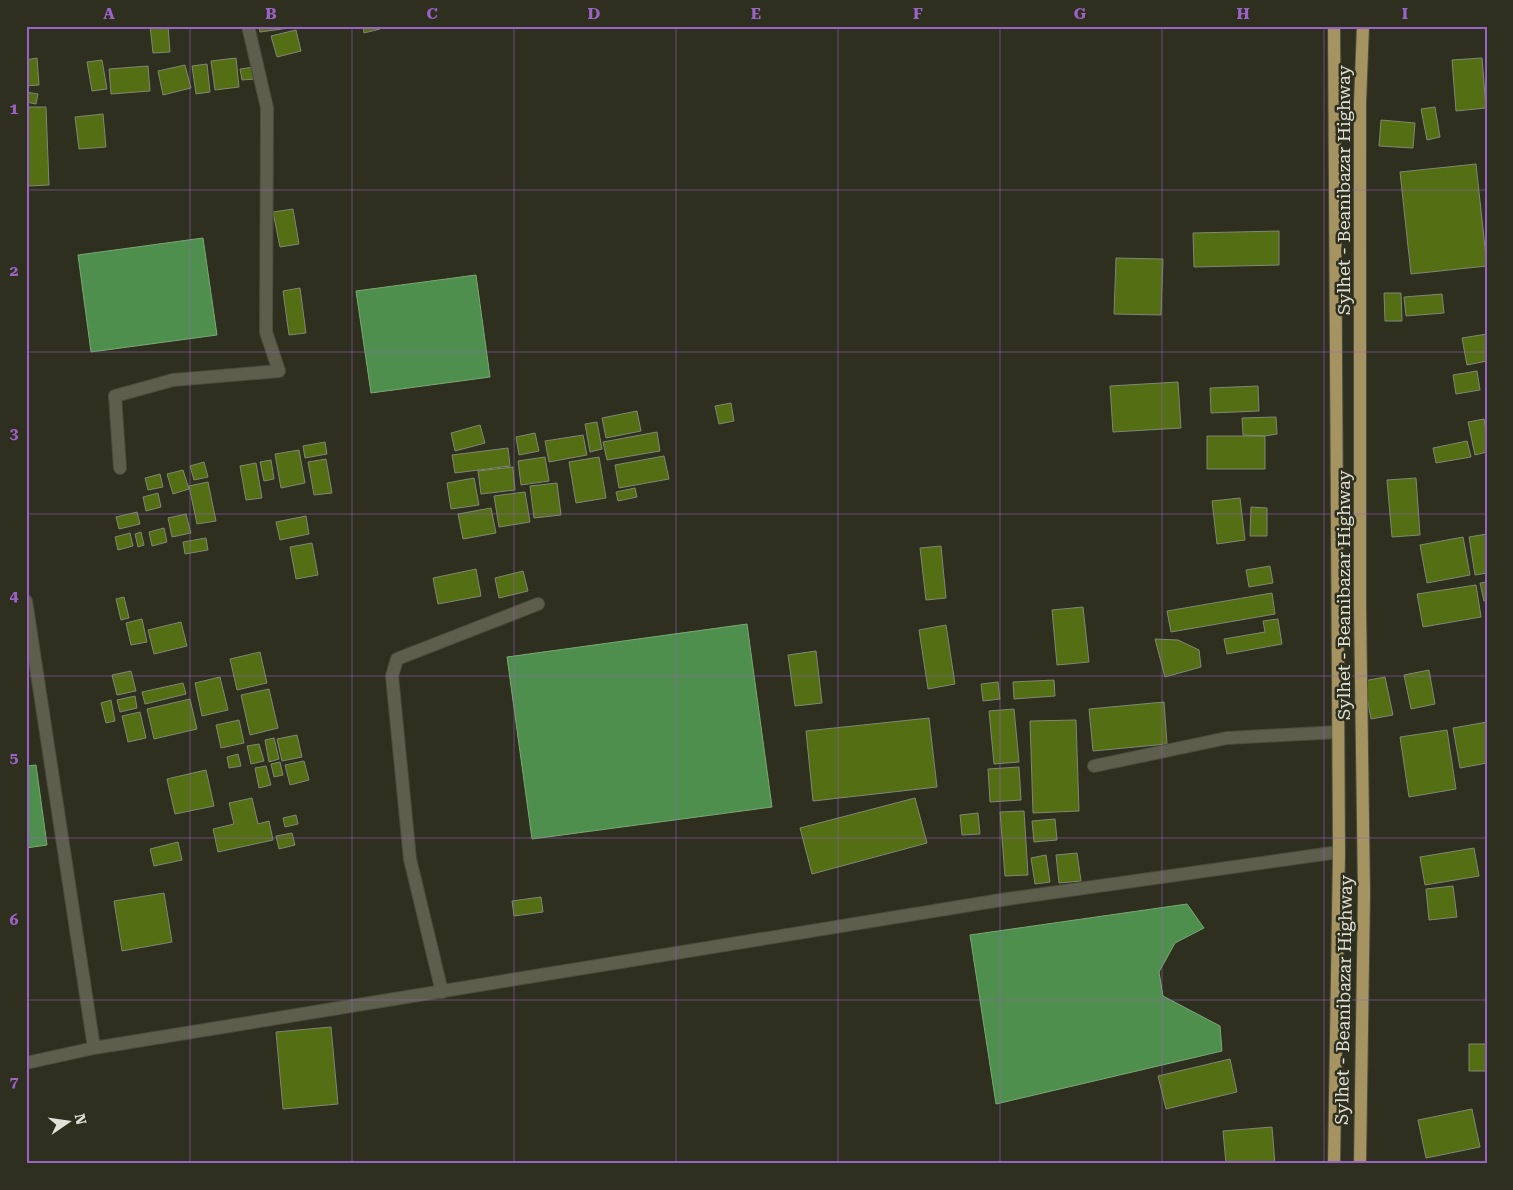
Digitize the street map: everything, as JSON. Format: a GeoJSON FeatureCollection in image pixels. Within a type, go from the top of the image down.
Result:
{"type":"FeatureCollection","features":[{"type":"Feature","properties":{"kind":"main road","name":"Sylhet - Beanibazar Highway"},"geometry":{"type":"LineString","coordinates":[[1334,26],[1339,852],[1334,1164]]}},
{"type":"Feature","properties":{"kind":"main road","name":"Sylhet - Beanibazar Highway"},"geometry":{"type":"LineString","coordinates":[[1360,1164],[1364,893],[1360,606],[1360,103],[1363,26]]}},
{"type":"Feature","properties":{"kind":"street"},"geometry":{"type":"LineString","coordinates":[[120,468],[116,396],[173,380],[279,371],[266,332],[267,108],[248,26]]}},
{"type":"Feature","properties":{"kind":"street"},"geometry":{"type":"LineString","coordinates":[[26,601],[94,1048]]}},
{"type":"Feature","properties":{"kind":"street"},"geometry":{"type":"LineString","coordinates":[[442,992],[410,859],[392,676],[397,659],[538,604]]}},
{"type":"Feature","properties":{"kind":"street"},"geometry":{"type":"LineString","coordinates":[[1094,766],[1227,738],[1338,732]]}},
{"type":"Feature","properties":{"kind":"street"},"geometry":{"type":"LineString","coordinates":[[26,1063],[94,1048],[997,901],[1339,852]]}},
{"type":"Feature","properties":{"kind":"shaded area"},"geometry":{"type":"Polygon","coordinates":[[[203,238],[217,335],[91,352],[78,255],[203,238]]]}},
{"type":"Feature","properties":{"kind":"shaded area"},"geometry":{"type":"Polygon","coordinates":[[[476,275],[490,377],[371,393],[356,291],[476,275]]]}},
{"type":"Feature","properties":{"kind":"shaded area"},"geometry":{"type":"Polygon","coordinates":[[[747,624],[772,807],[532,839],[507,657],[747,624]]]}},
{"type":"Feature","properties":{"kind":"shaded area"},"geometry":{"type":"Polygon","coordinates":[[[36,765],[47,845],[26,848],[26,766],[36,765]]]}},
{"type":"Feature","properties":{"kind":"shaded area"},"geometry":{"type":"Polygon","coordinates":[[[1187,904],[1204,928],[1175,943],[1159,972],[1163,996],[1220,1026],[1222,1051],[996,1104],[970,935],[1187,904]]]}},
{"type":"Feature","properties":{"kind":"building"},"geometry":{"type":"Polygon","coordinates":[[[150,26],[168,26],[170,52],[153,53],[150,26]]]}},
{"type":"Feature","properties":{"kind":"building"},"geometry":{"type":"Polygon","coordinates":[[[259,26],[289,26],[289,28],[260,32],[259,26]]]}},
{"type":"Feature","properties":{"kind":"building"},"geometry":{"type":"Polygon","coordinates":[[[363,26],[380,26],[380,29],[364,33],[363,26]]]}},
{"type":"Feature","properties":{"kind":"building"},"geometry":{"type":"Polygon","coordinates":[[[296,30],[301,51],[277,57],[271,36],[296,30]]]}},
{"type":"Feature","properties":{"kind":"building"},"geometry":{"type":"Polygon","coordinates":[[[37,58],[39,85],[26,86],[26,60],[37,58]]]}},
{"type":"Feature","properties":{"kind":"building"},"geometry":{"type":"Polygon","coordinates":[[[236,58],[239,87],[215,90],[211,61],[236,58]]]}},
{"type":"Feature","properties":{"kind":"building"},"geometry":{"type":"Polygon","coordinates":[[[1482,58],[1486,108],[1456,111],[1452,60],[1482,58]]]}},
{"type":"Feature","properties":{"kind":"building"},"geometry":{"type":"Polygon","coordinates":[[[102,60],[107,89],[92,91],[87,62],[102,60]]]}},
{"type":"Feature","properties":{"kind":"building"},"geometry":{"type":"Polygon","coordinates":[[[207,64],[210,92],[196,94],[192,66],[207,64]]]}},
{"type":"Feature","properties":{"kind":"building"},"geometry":{"type":"Polygon","coordinates":[[[185,65],[191,88],[163,95],[158,71],[185,65]]]}},
{"type":"Feature","properties":{"kind":"building"},"geometry":{"type":"Polygon","coordinates":[[[148,66],[150,91],[111,94],[109,69],[148,66]]]}},
{"type":"Feature","properties":{"kind":"building"},"geometry":{"type":"Polygon","coordinates":[[[254,67],[255,79],[242,80],[240,69],[254,67]]]}},
{"type":"Feature","properties":{"kind":"building"},"geometry":{"type":"Polygon","coordinates":[[[26,92],[38,94],[36,104],[26,102],[26,92]]]}},
{"type":"Feature","properties":{"kind":"building"},"geometry":{"type":"Polygon","coordinates":[[[26,107],[46,107],[49,185],[28,186],[26,107]]]}},
{"type":"Feature","properties":{"kind":"building"},"geometry":{"type":"Polygon","coordinates":[[[1435,107],[1440,137],[1427,140],[1421,109],[1435,107]]]}},
{"type":"Feature","properties":{"kind":"building"},"geometry":{"type":"Polygon","coordinates":[[[103,114],[106,147],[79,149],[75,117],[103,114]]]}},
{"type":"Feature","properties":{"kind":"building"},"geometry":{"type":"Polygon","coordinates":[[[1381,120],[1415,123],[1413,148],[1379,146],[1381,120]]]}},
{"type":"Feature","properties":{"kind":"building"},"geometry":{"type":"Polygon","coordinates":[[[1476,164],[1487,266],[1411,274],[1400,172],[1476,164]]]}},
{"type":"Feature","properties":{"kind":"building"},"geometry":{"type":"Polygon","coordinates":[[[293,209],[299,244],[280,247],[273,212],[293,209]]]}},
{"type":"Feature","properties":{"kind":"building"},"geometry":{"type":"Polygon","coordinates":[[[1279,231],[1279,265],[1194,267],[1193,233],[1279,231]]]}},
{"type":"Feature","properties":{"kind":"building"},"geometry":{"type":"Polygon","coordinates":[[[1116,258],[1163,259],[1161,315],[1114,314],[1116,258]]]}},
{"type":"Feature","properties":{"kind":"building"},"geometry":{"type":"Polygon","coordinates":[[[300,288],[306,333],[289,335],[283,291],[300,288]]]}},
{"type":"Feature","properties":{"kind":"building"},"geometry":{"type":"Polygon","coordinates":[[[1384,293],[1401,293],[1402,321],[1385,321],[1384,293]]]}},
{"type":"Feature","properties":{"kind":"building"},"geometry":{"type":"Polygon","coordinates":[[[1442,294],[1444,313],[1406,316],[1404,297],[1442,294]]]}},
{"type":"Feature","properties":{"kind":"building"},"geometry":{"type":"Polygon","coordinates":[[[1487,334],[1487,361],[1467,365],[1462,338],[1487,334]]]}},
{"type":"Feature","properties":{"kind":"building"},"geometry":{"type":"Polygon","coordinates":[[[1477,371],[1480,390],[1456,394],[1453,375],[1477,371]]]}},
{"type":"Feature","properties":{"kind":"building"},"geometry":{"type":"Polygon","coordinates":[[[1178,382],[1181,428],[1113,432],[1110,386],[1178,382]]]}},
{"type":"Feature","properties":{"kind":"building"},"geometry":{"type":"Polygon","coordinates":[[[1258,386],[1259,411],[1211,413],[1210,388],[1258,386]]]}},
{"type":"Feature","properties":{"kind":"building"},"geometry":{"type":"Polygon","coordinates":[[[731,403],[734,421],[719,424],[715,406],[731,403]]]}},
{"type":"Feature","properties":{"kind":"building"},"geometry":{"type":"Polygon","coordinates":[[[637,411],[641,431],[606,438],[602,418],[637,411]]]}},
{"type":"Feature","properties":{"kind":"building"},"geometry":{"type":"Polygon","coordinates":[[[1276,417],[1277,434],[1265,436],[1243,435],[1242,418],[1276,417]]]}},
{"type":"Feature","properties":{"kind":"building"},"geometry":{"type":"Polygon","coordinates":[[[1484,419],[1487,434],[1487,452],[1475,455],[1468,422],[1484,419]]]}},
{"type":"Feature","properties":{"kind":"building"},"geometry":{"type":"Polygon","coordinates":[[[597,422],[602,449],[590,452],[585,424],[597,422]]]}},
{"type":"Feature","properties":{"kind":"building"},"geometry":{"type":"Polygon","coordinates":[[[480,425],[485,443],[455,451],[451,433],[480,425]]]}},
{"type":"Feature","properties":{"kind":"building"},"geometry":{"type":"Polygon","coordinates":[[[657,432],[660,451],[607,460],[603,442],[657,432]]]}},
{"type":"Feature","properties":{"kind":"building"},"geometry":{"type":"Polygon","coordinates":[[[535,433],[539,451],[519,455],[516,437],[535,433]]]}},
{"type":"Feature","properties":{"kind":"building"},"geometry":{"type":"Polygon","coordinates":[[[583,435],[587,455],[549,462],[545,441],[583,435]]]}},
{"type":"Feature","properties":{"kind":"building"},"geometry":{"type":"Polygon","coordinates":[[[1207,436],[1265,436],[1265,469],[1207,469],[1207,436]]]}},
{"type":"Feature","properties":{"kind":"building"},"geometry":{"type":"Polygon","coordinates":[[[1467,441],[1471,457],[1436,463],[1433,448],[1467,441]]]}},
{"type":"Feature","properties":{"kind":"building"},"geometry":{"type":"Polygon","coordinates":[[[325,442],[327,454],[305,458],[303,446],[325,442]]]}},
{"type":"Feature","properties":{"kind":"building"},"geometry":{"type":"Polygon","coordinates":[[[508,448],[510,466],[455,473],[452,455],[508,448]]]}},
{"type":"Feature","properties":{"kind":"building"},"geometry":{"type":"Polygon","coordinates":[[[299,450],[305,483],[281,488],[275,454],[299,450]]]}},
{"type":"Feature","properties":{"kind":"building"},"geometry":{"type":"Polygon","coordinates":[[[664,456],[669,479],[619,488],[615,465],[664,456]]]}},
{"type":"Feature","properties":{"kind":"building"},"geometry":{"type":"Polygon","coordinates":[[[545,457],[549,481],[521,485],[518,461],[545,457]]]}},
{"type":"Feature","properties":{"kind":"building"},"geometry":{"type":"Polygon","coordinates":[[[599,457],[606,498],[576,503],[569,462],[599,457]]]}},
{"type":"Feature","properties":{"kind":"building"},"geometry":{"type":"Polygon","coordinates":[[[326,459],[332,493],[314,495],[308,462],[326,459]]]}},
{"type":"Feature","properties":{"kind":"building"},"geometry":{"type":"Polygon","coordinates":[[[271,460],[274,479],[264,481],[260,462],[271,460]]]}},
{"type":"Feature","properties":{"kind":"building"},"geometry":{"type":"Polygon","coordinates":[[[204,462],[208,477],[194,480],[190,466],[204,462]]]}},
{"type":"Feature","properties":{"kind":"building"},"geometry":{"type":"Polygon","coordinates":[[[256,463],[262,498],[246,500],[240,466],[256,463]]]}},
{"type":"Feature","properties":{"kind":"building"},"geometry":{"type":"Polygon","coordinates":[[[513,467],[515,490],[481,494],[478,471],[513,467]]]}},
{"type":"Feature","properties":{"kind":"building"},"geometry":{"type":"Polygon","coordinates":[[[183,470],[189,489],[173,494],[167,474],[183,470]]]}},
{"type":"Feature","properties":{"kind":"building"},"geometry":{"type":"Polygon","coordinates":[[[160,474],[163,487],[148,490],[145,478],[160,474]]]}},
{"type":"Feature","properties":{"kind":"building"},"geometry":{"type":"Polygon","coordinates":[[[474,478],[479,505],[451,509],[447,483],[474,478]]]}},
{"type":"Feature","properties":{"kind":"building"},"geometry":{"type":"Polygon","coordinates":[[[1416,478],[1420,535],[1392,537],[1387,480],[1416,478]]]}},
{"type":"Feature","properties":{"kind":"building"},"geometry":{"type":"Polygon","coordinates":[[[208,482],[216,521],[197,524],[189,486],[208,482]]]}},
{"type":"Feature","properties":{"kind":"building"},"geometry":{"type":"Polygon","coordinates":[[[557,483],[561,515],[534,518],[530,486],[557,483]]]}},
{"type":"Feature","properties":{"kind":"building"},"geometry":{"type":"Polygon","coordinates":[[[635,488],[637,497],[618,501],[616,492],[635,488]]]}},
{"type":"Feature","properties":{"kind":"building"},"geometry":{"type":"Polygon","coordinates":[[[525,492],[530,522],[499,527],[494,496],[525,492]]]}},
{"type":"Feature","properties":{"kind":"building"},"geometry":{"type":"Polygon","coordinates":[[[158,493],[161,507],[146,511],[143,497],[158,493]]]}},
{"type":"Feature","properties":{"kind":"building"},"geometry":{"type":"Polygon","coordinates":[[[1240,498],[1245,540],[1217,544],[1212,501],[1240,498]]]}},
{"type":"Feature","properties":{"kind":"building"},"geometry":{"type":"Polygon","coordinates":[[[1251,507],[1267,508],[1267,536],[1250,536],[1251,507]]]}},
{"type":"Feature","properties":{"kind":"building"},"geometry":{"type":"Polygon","coordinates":[[[491,508],[496,533],[463,539],[458,514],[491,508]]]}},
{"type":"Feature","properties":{"kind":"building"},"geometry":{"type":"Polygon","coordinates":[[[137,512],[140,524],[119,529],[116,517],[137,512]]]}},
{"type":"Feature","properties":{"kind":"building"},"geometry":{"type":"Polygon","coordinates":[[[186,514],[191,533],[172,537],[168,518],[186,514]]]}},
{"type":"Feature","properties":{"kind":"building"},"geometry":{"type":"Polygon","coordinates":[[[306,516],[309,534],[280,540],[276,522],[306,516]]]}},
{"type":"Feature","properties":{"kind":"building"},"geometry":{"type":"Polygon","coordinates":[[[164,528],[167,542],[152,546],[149,532],[164,528]]]}},
{"type":"Feature","properties":{"kind":"building"},"geometry":{"type":"Polygon","coordinates":[[[141,532],[144,545],[138,547],[135,534],[141,532]]]}},
{"type":"Feature","properties":{"kind":"building"},"geometry":{"type":"Polygon","coordinates":[[[130,533],[133,546],[118,550],[115,537],[130,533]]]}},
{"type":"Feature","properties":{"kind":"building"},"geometry":{"type":"Polygon","coordinates":[[[1487,534],[1487,573],[1475,575],[1469,537],[1487,534]]]}},
{"type":"Feature","properties":{"kind":"building"},"geometry":{"type":"Polygon","coordinates":[[[1463,537],[1470,575],[1427,583],[1420,545],[1463,537]]]}},
{"type":"Feature","properties":{"kind":"building"},"geometry":{"type":"Polygon","coordinates":[[[206,538],[208,550],[185,554],[183,542],[206,538]]]}},
{"type":"Feature","properties":{"kind":"building"},"geometry":{"type":"Polygon","coordinates":[[[312,543],[318,575],[296,579],[290,547],[312,543]]]}},
{"type":"Feature","properties":{"kind":"building"},"geometry":{"type":"Polygon","coordinates":[[[941,546],[946,598],[926,600],[920,548],[941,546]]]}},
{"type":"Feature","properties":{"kind":"building"},"geometry":{"type":"Polygon","coordinates":[[[1270,566],[1273,583],[1249,587],[1246,570],[1270,566]]]}},
{"type":"Feature","properties":{"kind":"building"},"geometry":{"type":"Polygon","coordinates":[[[476,569],[481,596],[438,604],[433,578],[476,569]]]}},
{"type":"Feature","properties":{"kind":"building"},"geometry":{"type":"Polygon","coordinates":[[[523,571],[528,591],[499,598],[495,578],[523,571]]]}},
{"type":"Feature","properties":{"kind":"building"},"geometry":{"type":"Polygon","coordinates":[[[1487,582],[1487,600],[1484,601],[1480,583],[1487,582]]]}},
{"type":"Feature","properties":{"kind":"building"},"geometry":{"type":"Polygon","coordinates":[[[1476,585],[1481,617],[1423,627],[1417,594],[1476,585]]]}},
{"type":"Feature","properties":{"kind":"building"},"geometry":{"type":"Polygon","coordinates":[[[1272,593],[1275,614],[1171,632],[1167,611],[1272,593]]]}},
{"type":"Feature","properties":{"kind":"building"},"geometry":{"type":"Polygon","coordinates":[[[124,597],[129,618],[121,620],[116,599],[124,597]]]}},
{"type":"Feature","properties":{"kind":"building"},"geometry":{"type":"Polygon","coordinates":[[[1083,607],[1089,662],[1057,665],[1052,610],[1083,607]]]}},
{"type":"Feature","properties":{"kind":"building"},"geometry":{"type":"Polygon","coordinates":[[[142,619],[147,642],[131,645],[126,623],[142,619]]]}},
{"type":"Feature","properties":{"kind":"building"},"geometry":{"type":"Polygon","coordinates":[[[1278,619],[1282,644],[1227,654],[1224,639],[1265,632],[1263,621],[1278,619]]]}},
{"type":"Feature","properties":{"kind":"building"},"geometry":{"type":"Polygon","coordinates":[[[181,622],[187,646],[154,654],[148,630],[181,622]]]}},
{"type":"Feature","properties":{"kind":"building"},"geometry":{"type":"Polygon","coordinates":[[[946,625],[955,684],[928,689],[919,630],[946,625]]]}},
{"type":"Feature","properties":{"kind":"building"},"geometry":{"type":"Polygon","coordinates":[[[1155,639],[1178,640],[1199,650],[1201,667],[1165,677],[1155,639]]]}},
{"type":"Feature","properties":{"kind":"building"},"geometry":{"type":"Polygon","coordinates":[[[816,651],[822,703],[795,706],[788,655],[816,651]]]}},
{"type":"Feature","properties":{"kind":"building"},"geometry":{"type":"Polygon","coordinates":[[[260,652],[267,683],[237,690],[230,659],[260,652]]]}},
{"type":"Feature","properties":{"kind":"building"},"geometry":{"type":"Polygon","coordinates":[[[1429,670],[1435,704],[1411,709],[1404,675],[1429,670]]]}},
{"type":"Feature","properties":{"kind":"building"},"geometry":{"type":"Polygon","coordinates":[[[131,671],[136,691],[117,695],[112,675],[131,671]]]}},
{"type":"Feature","properties":{"kind":"building"},"geometry":{"type":"Polygon","coordinates":[[[220,677],[228,710],[202,716],[195,683],[220,677]]]}},
{"type":"Feature","properties":{"kind":"building"},"geometry":{"type":"Polygon","coordinates":[[[1385,677],[1393,715],[1371,719],[1364,681],[1385,677]]]}},
{"type":"Feature","properties":{"kind":"building"},"geometry":{"type":"Polygon","coordinates":[[[1054,680],[1055,696],[1014,699],[1013,682],[1054,680]]]}},
{"type":"Feature","properties":{"kind":"building"},"geometry":{"type":"Polygon","coordinates":[[[998,682],[1000,699],[983,701],[981,684],[998,682]]]}},
{"type":"Feature","properties":{"kind":"building"},"geometry":{"type":"Polygon","coordinates":[[[183,683],[186,694],[145,704],[142,692],[183,683]]]}},
{"type":"Feature","properties":{"kind":"building"},"geometry":{"type":"Polygon","coordinates":[[[269,689],[278,728],[250,735],[241,695],[269,689]]]}},
{"type":"Feature","properties":{"kind":"building"},"geometry":{"type":"Polygon","coordinates":[[[135,696],[137,708],[120,712],[117,700],[135,696]]]}},
{"type":"Feature","properties":{"kind":"building"},"geometry":{"type":"Polygon","coordinates":[[[190,699],[197,729],[154,739],[147,709],[190,699]]]}},
{"type":"Feature","properties":{"kind":"building"},"geometry":{"type":"Polygon","coordinates":[[[111,700],[115,721],[106,723],[101,703],[111,700]]]}},
{"type":"Feature","properties":{"kind":"building"},"geometry":{"type":"Polygon","coordinates":[[[1164,702],[1167,744],[1093,751],[1089,709],[1164,702]]]}},
{"type":"Feature","properties":{"kind":"building"},"geometry":{"type":"Polygon","coordinates":[[[1014,709],[1019,762],[994,764],[989,711],[1014,709]]]}},
{"type":"Feature","properties":{"kind":"building"},"geometry":{"type":"Polygon","coordinates":[[[140,712],[146,738],[128,742],[122,716],[140,712]]]}},
{"type":"Feature","properties":{"kind":"building"},"geometry":{"type":"Polygon","coordinates":[[[929,718],[937,787],[813,801],[806,731],[929,718]]]}},
{"type":"Feature","properties":{"kind":"building"},"geometry":{"type":"Polygon","coordinates":[[[239,720],[244,743],[221,748],[216,725],[239,720]]]}},
{"type":"Feature","properties":{"kind":"building"},"geometry":{"type":"Polygon","coordinates":[[[1076,720],[1079,811],[1033,813],[1030,721],[1076,720]]]}},
{"type":"Feature","properties":{"kind":"building"},"geometry":{"type":"Polygon","coordinates":[[[1487,722],[1487,763],[1460,768],[1453,728],[1487,722]]]}},
{"type":"Feature","properties":{"kind":"building"},"geometry":{"type":"Polygon","coordinates":[[[1447,730],[1456,789],[1409,797],[1400,737],[1447,730]]]}},
{"type":"Feature","properties":{"kind":"building"},"geometry":{"type":"Polygon","coordinates":[[[297,735],[302,757],[282,761],[277,739],[297,735]]]}},
{"type":"Feature","properties":{"kind":"building"},"geometry":{"type":"Polygon","coordinates":[[[274,738],[279,759],[269,762],[265,740],[274,738]]]}},
{"type":"Feature","properties":{"kind":"building"},"geometry":{"type":"Polygon","coordinates":[[[259,744],[264,761],[251,764],[247,746],[259,744]]]}},
{"type":"Feature","properties":{"kind":"building"},"geometry":{"type":"Polygon","coordinates":[[[238,754],[241,766],[229,768],[227,757],[238,754]]]}},
{"type":"Feature","properties":{"kind":"building"},"geometry":{"type":"Polygon","coordinates":[[[304,761],[309,780],[290,785],[285,765],[304,761]]]}},
{"type":"Feature","properties":{"kind":"building"},"geometry":{"type":"Polygon","coordinates":[[[280,762],[283,775],[274,777],[271,764],[280,762]]]}},
{"type":"Feature","properties":{"kind":"building"},"geometry":{"type":"Polygon","coordinates":[[[266,766],[271,785],[259,788],[255,768],[266,766]]]}},
{"type":"Feature","properties":{"kind":"building"},"geometry":{"type":"Polygon","coordinates":[[[1019,767],[1021,800],[990,802],[988,769],[1019,767]]]}},
{"type":"Feature","properties":{"kind":"building"},"geometry":{"type":"Polygon","coordinates":[[[206,770],[214,806],[175,814],[167,779],[206,770]]]}},
{"type":"Feature","properties":{"kind":"building"},"geometry":{"type":"Polygon","coordinates":[[[252,798],[258,824],[269,821],[273,840],[218,852],[213,829],[234,824],[229,803],[252,798]]]}},
{"type":"Feature","properties":{"kind":"building"},"geometry":{"type":"Polygon","coordinates":[[[915,798],[927,843],[812,874],[800,828],[915,798]]]}},
{"type":"Feature","properties":{"kind":"building"},"geometry":{"type":"Polygon","coordinates":[[[1024,811],[1028,875],[1005,876],[1000,812],[1024,811]]]}},
{"type":"Feature","properties":{"kind":"building"},"geometry":{"type":"Polygon","coordinates":[[[978,813],[980,834],[962,835],[960,815],[978,813]]]}},
{"type":"Feature","properties":{"kind":"building"},"geometry":{"type":"Polygon","coordinates":[[[296,815],[298,824],[285,827],[283,818],[296,815]]]}},
{"type":"Feature","properties":{"kind":"building"},"geometry":{"type":"Polygon","coordinates":[[[1055,819],[1057,840],[1034,842],[1032,821],[1055,819]]]}},
{"type":"Feature","properties":{"kind":"building"},"geometry":{"type":"Polygon","coordinates":[[[292,833],[295,845],[279,849],[276,836],[292,833]]]}},
{"type":"Feature","properties":{"kind":"building"},"geometry":{"type":"Polygon","coordinates":[[[178,842],[182,860],[154,866],[150,849],[178,842]]]}},
{"type":"Feature","properties":{"kind":"building"},"geometry":{"type":"Polygon","coordinates":[[[1474,848],[1479,876],[1425,885],[1420,857],[1474,848]]]}},
{"type":"Feature","properties":{"kind":"building"},"geometry":{"type":"Polygon","coordinates":[[[1077,853],[1081,881],[1059,883],[1056,855],[1077,853]]]}},
{"type":"Feature","properties":{"kind":"building"},"geometry":{"type":"Polygon","coordinates":[[[1046,855],[1050,882],[1035,884],[1031,858],[1046,855]]]}},
{"type":"Feature","properties":{"kind":"building"},"geometry":{"type":"Polygon","coordinates":[[[1453,886],[1457,917],[1429,920],[1426,889],[1453,886]]]}},
{"type":"Feature","properties":{"kind":"building"},"geometry":{"type":"Polygon","coordinates":[[[164,893],[172,942],[122,951],[114,901],[164,893]]]}},
{"type":"Feature","properties":{"kind":"building"},"geometry":{"type":"Polygon","coordinates":[[[541,897],[543,912],[514,916],[512,901],[541,897]]]}},
{"type":"Feature","properties":{"kind":"building"},"geometry":{"type":"Polygon","coordinates":[[[331,1027],[338,1104],[283,1109],[276,1032],[331,1027]]]}},
{"type":"Feature","properties":{"kind":"building"},"geometry":{"type":"Polygon","coordinates":[[[1469,1044],[1487,1044],[1487,1071],[1469,1071],[1469,1044]]]}},
{"type":"Feature","properties":{"kind":"building"},"geometry":{"type":"Polygon","coordinates":[[[1230,1059],[1237,1092],[1166,1109],[1158,1076],[1230,1059]]]}},
{"type":"Feature","properties":{"kind":"building"},"geometry":{"type":"Polygon","coordinates":[[[1472,1109],[1480,1147],[1426,1158],[1418,1120],[1472,1109]]]}},
{"type":"Feature","properties":{"kind":"building"},"geometry":{"type":"Polygon","coordinates":[[[1272,1127],[1275,1164],[1226,1164],[1223,1131],[1272,1127]]]}}]}
